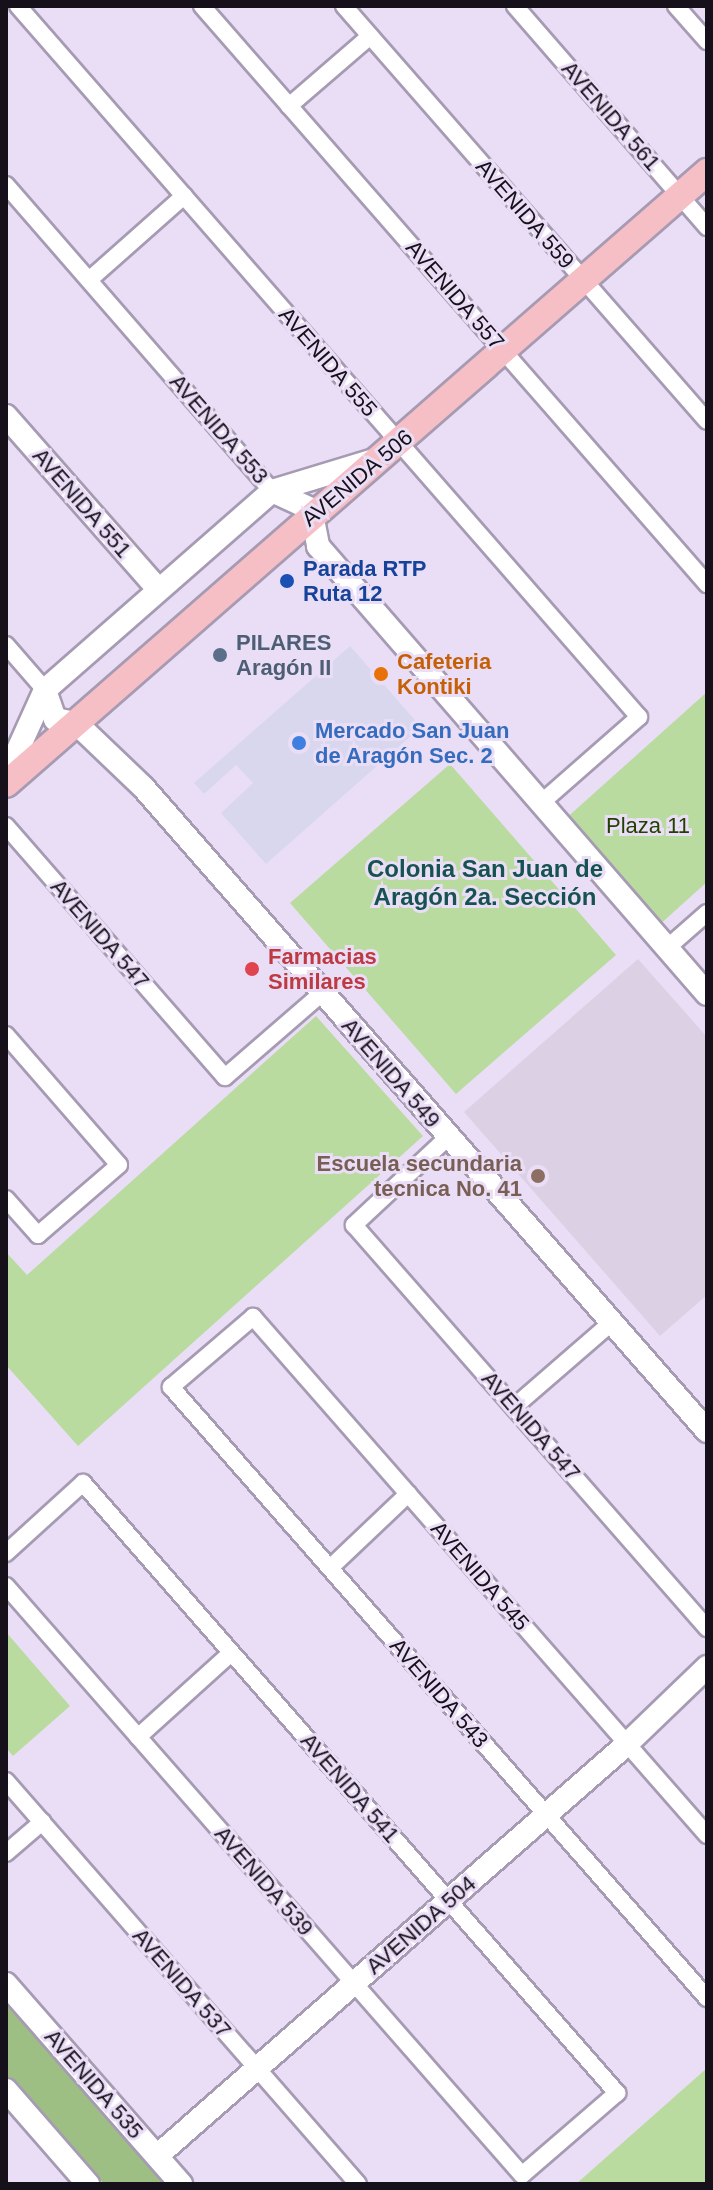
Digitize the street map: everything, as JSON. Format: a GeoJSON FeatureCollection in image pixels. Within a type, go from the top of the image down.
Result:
{"type":"FeatureCollection","features":[{"type":"Feature","properties":{"kind":"main road","name":"AVENIDA 506"},"geometry":{"type":"LineString","coordinates":[[6,784],[707,172]]}},
{"type":"Feature","properties":{"kind":"street","name":"AVENIDA 555"},"geometry":{"type":"LineString","coordinates":[[18,6],[184,196],[391,450],[639,717],[541,803]]}},
{"type":"Feature","properties":{"kind":"street","name":"AVENIDA 557"},"geometry":{"type":"LineString","coordinates":[[202,6],[707,584]]}},
{"type":"Feature","properties":{"kind":"street","name":"AVENIDA 559"},"geometry":{"type":"LineString","coordinates":[[344,6],[707,421]]}},
{"type":"Feature","properties":{"kind":"street","name":"AVENIDA 561"},"geometry":{"type":"LineString","coordinates":[[515,6],[707,227]]}},
{"type":"Feature","properties":{"kind":"street"},"geometry":{"type":"LineString","coordinates":[[676,6],[707,41]]}},
{"type":"Feature","properties":{"kind":"street"},"geometry":{"type":"LineString","coordinates":[[289,106],[370,36]]}},
{"type":"Feature","properties":{"kind":"street","name":"AVENIDA 553"},"geometry":{"type":"LineString","coordinates":[[6,185],[272,491],[302,501],[313,515]]}},
{"type":"Feature","properties":{"kind":"street"},"geometry":{"type":"LineString","coordinates":[[89,280],[184,196]]}},
{"type":"Feature","properties":{"kind":"street","name":"AVENIDA 551"},"geometry":{"type":"LineString","coordinates":[[6,416],[158,589]]}},
{"type":"Feature","properties":{"kind":"street"},"geometry":{"type":"LineString","coordinates":[[6,776],[45,690],[272,491],[391,450]]}},
{"type":"Feature","properties":{"kind":"street"},"geometry":{"type":"LineString","coordinates":[[313,515],[318,546],[707,994]]}},
{"type":"Feature","properties":{"kind":"street"},"geometry":{"type":"LineString","coordinates":[[6,645],[45,690]]}},
{"type":"Feature","properties":{"kind":"street","name":"AVENIDA 549"},"geometry":{"type":"LineString","coordinates":[[45,690],[55,719],[76,723],[143,787],[707,1431]]}},
{"type":"Feature","properties":{"kind":"street","name":"AVENIDA 547"},"geometry":{"type":"LineString","coordinates":[[6,826],[225,1077],[322,993]]}},
{"type":"Feature","properties":{"kind":"street"},"geometry":{"type":"LineString","coordinates":[[667,948],[707,913]]}},
{"type":"Feature","properties":{"kind":"street"},"geometry":{"type":"LineString","coordinates":[[6,1035],[119,1165],[38,1235],[6,1199]]}},
{"type":"Feature","properties":{"kind":"street","name":"AVENIDA 547"},"geometry":{"type":"LineString","coordinates":[[448,1137],[354,1225],[707,1628]]}},
{"type":"Feature","properties":{"kind":"street","name":"AVENIDA 543"},"geometry":{"type":"LineString","coordinates":[[253,1317],[171,1387],[707,1998]]}},
{"type":"Feature","properties":{"kind":"street","name":"AVENIDA 545"},"geometry":{"type":"LineString","coordinates":[[253,1317],[707,1835]]}},
{"type":"Feature","properties":{"kind":"street"},"geometry":{"type":"LineString","coordinates":[[514,1407],[612,1322]]}},
{"type":"Feature","properties":{"kind":"street","name":"AVENIDA 541"},"geometry":{"type":"LineString","coordinates":[[6,1553],[83,1483],[617,2093],[522,2175]]}},
{"type":"Feature","properties":{"kind":"street"},"geometry":{"type":"LineString","coordinates":[[330,1568],[408,1494]]}},
{"type":"Feature","properties":{"kind":"street","name":"AVENIDA 539"},"geometry":{"type":"LineString","coordinates":[[6,1586],[522,2175]]}},
{"type":"Feature","properties":{"kind":"street"},"geometry":{"type":"LineString","coordinates":[[138,1737],[231,1653]]}},
{"type":"Feature","properties":{"kind":"street","name":"AVENIDA 504"},"geometry":{"type":"LineString","coordinates":[[157,2156],[627,1744],[707,1667]]}},
{"type":"Feature","properties":{"kind":"street","name":"AVENIDA 504"},"geometry":{"type":"LineString","coordinates":[[683,1692],[707,1681]]}},
{"type":"Feature","properties":{"kind":"street","name":"AVENIDA 537"},"geometry":{"type":"LineString","coordinates":[[6,1781],[358,2184]]}},
{"type":"Feature","properties":{"kind":"street"},"geometry":{"type":"LineString","coordinates":[[6,1853],[42,1822]]}},
{"type":"Feature","properties":{"kind":"street","name":"AVENIDA 535"},"geometry":{"type":"LineString","coordinates":[[6,1984],[181,2184]]}},
{"type":"Feature","properties":{"kind":"street"},"geometry":{"type":"LineString","coordinates":[[6,2090],[88,2184]]}},
{"type":"Feature","properties":{"kind":"shaded area"},"geometry":{"type":"Polygon","coordinates":[[[350,646],[421,727],[266,864],[221,813],[253,783],[236,765],[204,794],[194,783],[350,646]]]}},
{"type":"Feature","properties":{"kind":"shaded area"},"geometry":{"type":"Polygon","coordinates":[[[638,959],[707,1037],[707,1295],[660,1336],[464,1112],[638,959]]]}},
{"type":"Feature","properties":{"kind":"green space","name":"Plaza 11"},"geometry":{"type":"Polygon","coordinates":[[[707,692],[707,882],[657,927],[563,821],[707,692]]]}},
{"type":"Feature","properties":{"kind":"green space"},"geometry":{"type":"Polygon","coordinates":[[[450,764],[616,955],[456,1094],[290,903],[450,764]]]}},
{"type":"Feature","properties":{"kind":"green space"},"geometry":{"type":"Polygon","coordinates":[[[316,1016],[423,1136],[78,1446],[6,1365],[6,1252],[27,1275],[316,1016]]]}},
{"type":"Feature","properties":{"kind":"green space"},"geometry":{"type":"Polygon","coordinates":[[[6,1632],[70,1706],[13,1756],[6,1748],[6,1632]]]}},
{"type":"Feature","properties":{"kind":"green space"},"geometry":{"type":"Polygon","coordinates":[[[6,2001],[166,2184],[104,2184],[6,2075],[6,2001]]]}},
{"type":"Feature","properties":{"kind":"green space"},"geometry":{"type":"Polygon","coordinates":[[[707,2068],[707,2184],[576,2184],[707,2068]]]}},
{"type":"Feature","properties":{"kind":"place","name":"Parada RTP Ruta 12"},"geometry":{"type":"Point","coordinates":[287,581]}},
{"type":"Feature","properties":{"kind":"place","name":"PILARES Aragón II"},"geometry":{"type":"Point","coordinates":[220,655]}},
{"type":"Feature","properties":{"kind":"place","name":"Cafeteria Kontiki"},"geometry":{"type":"Point","coordinates":[381,674]}},
{"type":"Feature","properties":{"kind":"place","name":"Mercado San Juan de Aragón Sec. 2"},"geometry":{"type":"Point","coordinates":[299,743]}},
{"type":"Feature","properties":{"kind":"place","name":"Farmacias Similares"},"geometry":{"type":"Point","coordinates":[252,969]}},
{"type":"Feature","properties":{"kind":"place","name":"Escuela secundaria tecnica No. 41"},"geometry":{"type":"Point","coordinates":[538,1176]}},
{"type":"Feature","properties":{"kind":"district","name":"Colonia San Juan de Aragón 2a. Sección"},"geometry":{"type":"Point","coordinates":[485,883]}}]}
